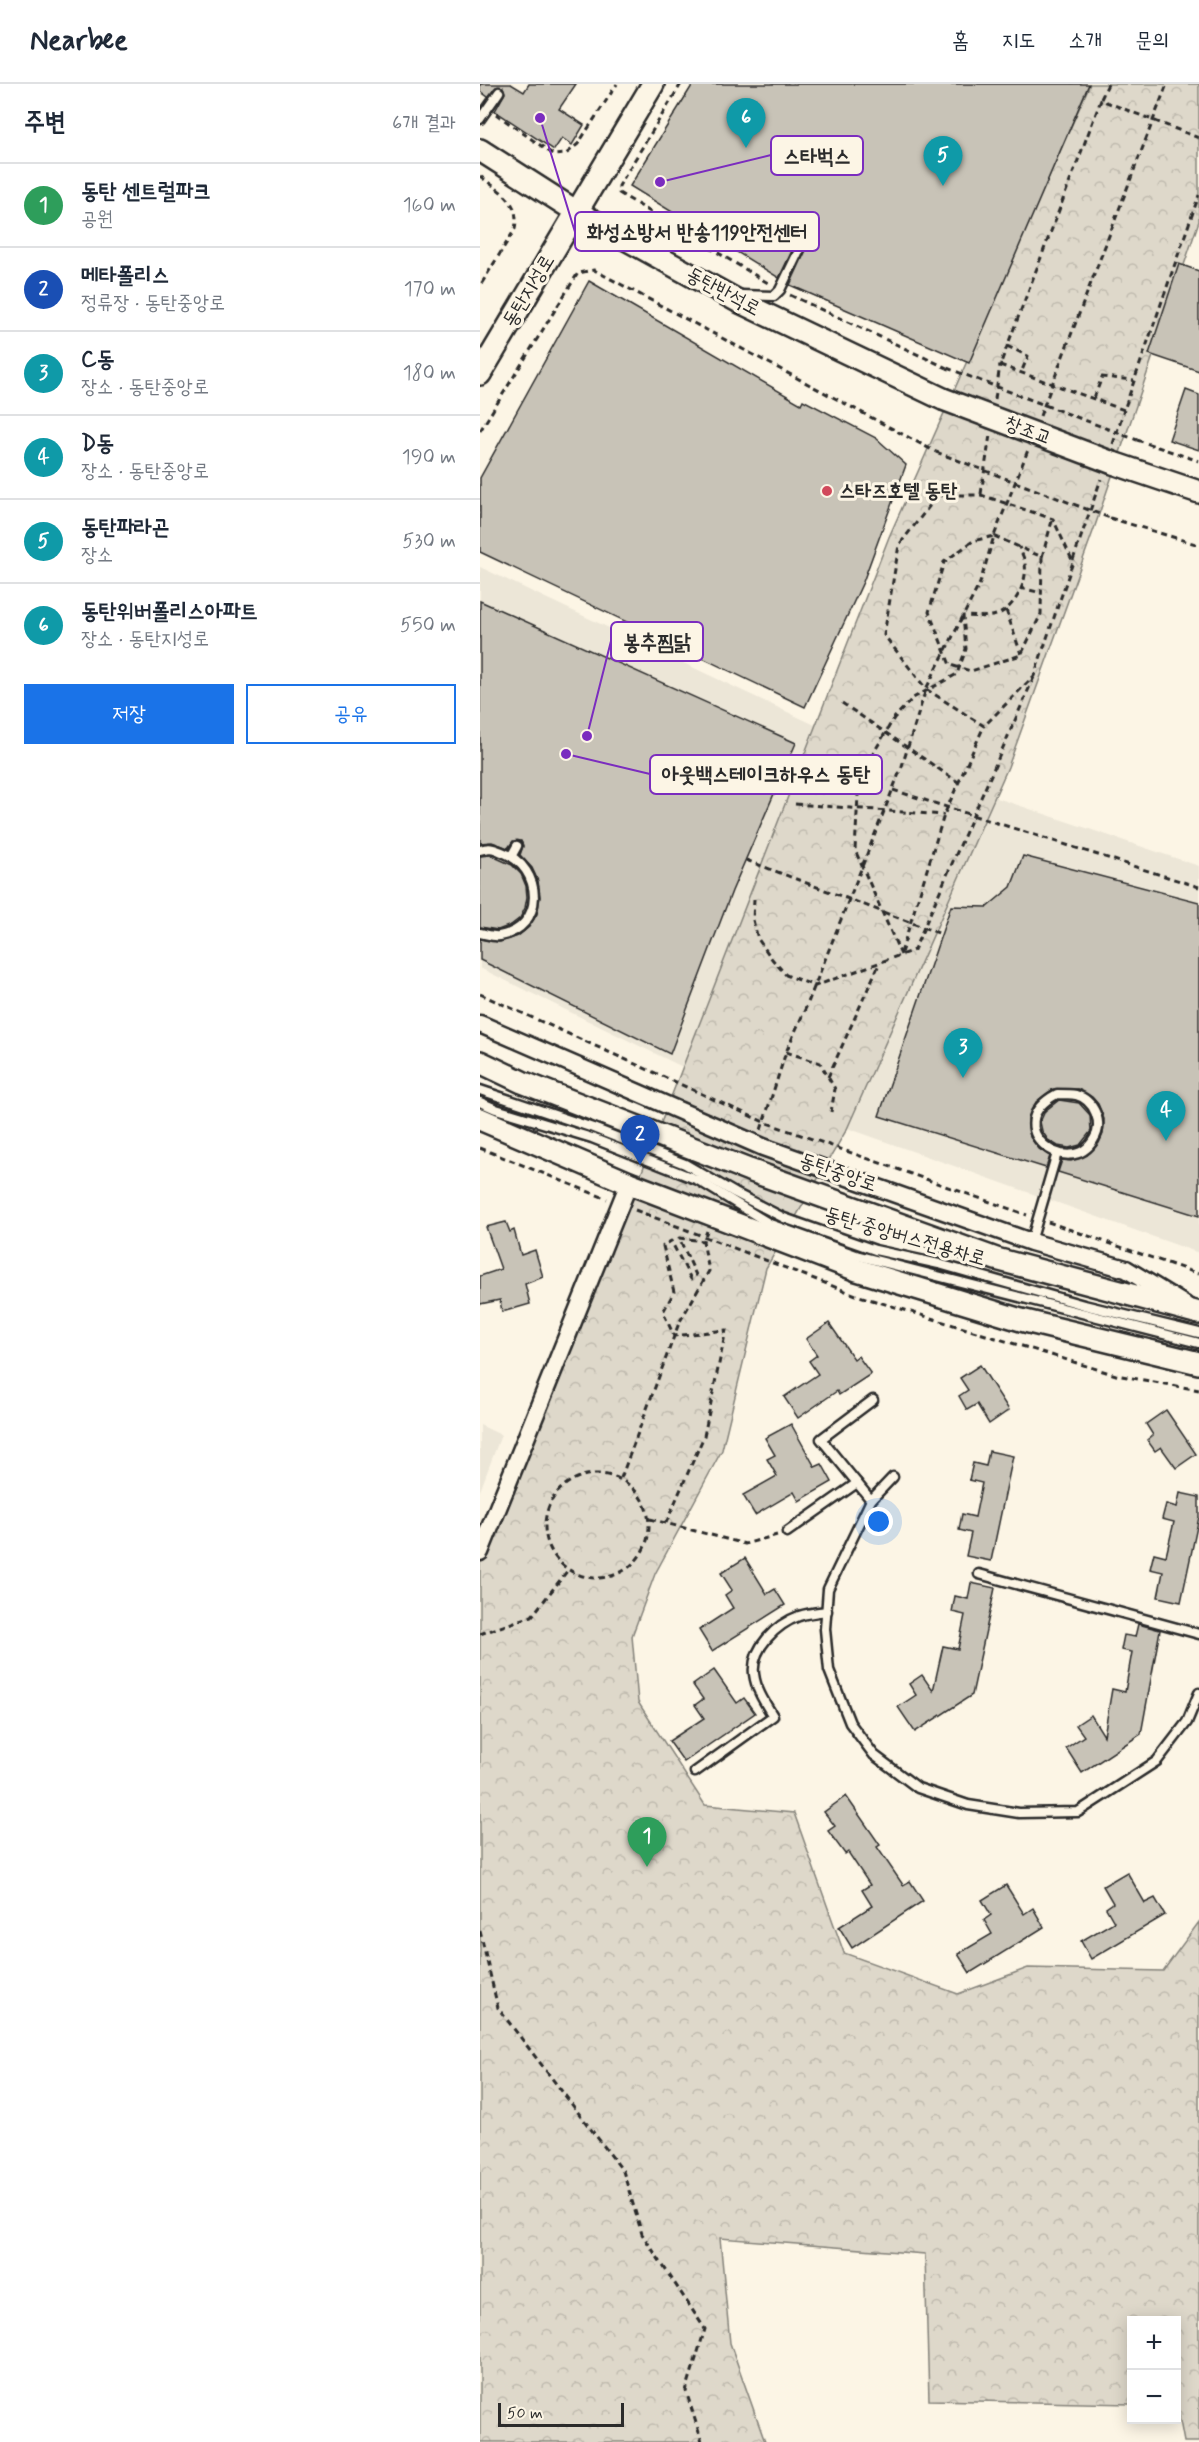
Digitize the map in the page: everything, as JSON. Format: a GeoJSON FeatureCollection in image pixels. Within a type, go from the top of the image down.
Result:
{"type":"FeatureCollection","features":[{"type":"Feature","properties":{"kind":"street","name":"동탄지성로"},"geometry":{"type":"LineString","coordinates":[[480,374],[653,84]]}},
{"type":"Feature","properties":{"kind":"street","name":"동탄반석로"},"geometry":{"type":"LineString","coordinates":[[480,150],[578,212],[723,293],[943,399]]}},
{"type":"Feature","properties":{"kind":"street","name":"창조교"},"geometry":{"type":"LineString","coordinates":[[943,399],[1108,464]]}},
{"type":"Feature","properties":{"kind":"street"},"geometry":{"type":"LineString","coordinates":[[1108,464],[1199,492]]}},
{"type":"Feature","properties":{"kind":"street","name":"동탄중앙로"},"geometry":{"type":"LineString","coordinates":[[480,1024],[757,1144],[1031,1242],[1126,1269],[1199,1313]]}},
{"type":"Feature","properties":{"kind":"street","name":"동탄중앙로"},"geometry":{"type":"LineString","coordinates":[[480,1062],[522,1082],[749,1170],[996,1259],[1199,1313]]}},
{"type":"Feature","properties":{"kind":"street"},"geometry":{"type":"LineString","coordinates":[[480,1119],[629,1183],[848,1266],[1021,1320],[1199,1364]]}},
{"type":"Feature","properties":{"kind":"street"},"geometry":{"type":"LineString","coordinates":[[480,1552],[629,1183]]}},
{"type":"Feature","properties":{"kind":"lane"},"geometry":{"type":"LineString","coordinates":[[480,119],[499,92]]}},
{"type":"Feature","properties":{"kind":"lane"},"geometry":{"type":"LineString","coordinates":[[723,293],[774,296],[780,290],[807,234],[802,222]]}},
{"type":"Feature","properties":{"kind":"lane"},"geometry":{"type":"LineString","coordinates":[[512,855],[517,846]]}},
{"type":"Feature","properties":{"kind":"lane"},"geometry":{"type":"LineString","coordinates":[[480,850],[490,847],[512,855],[527,869],[535,891],[531,913],[517,929],[498,936],[480,933]]}},
{"type":"Feature","properties":{"kind":"lane","name":"동탄 중앙버스전용차로"},"geometry":{"type":"LineString","coordinates":[[480,1090],[593,1128],[685,1164],[735,1194],[784,1218],[875,1250],[939,1264],[1084,1305],[1199,1333]]}},
{"type":"Feature","properties":{"kind":"lane"},"geometry":{"type":"LineString","coordinates":[[1077,1091],[1090,1103],[1097,1117],[1098,1133],[1090,1147],[1076,1154],[1057,1154],[1043,1147],[1035,1133],[1034,1116],[1043,1101],[1057,1094],[1077,1091]]}},
{"type":"Feature","properties":{"kind":"lane","name":"동탄 중앙버스전용차로"},"geometry":{"type":"LineString","coordinates":[[480,1102],[592,1138],[698,1180],[770,1224],[859,1256],[1199,1343]]}},
{"type":"Feature","properties":{"kind":"lane"},"geometry":{"type":"LineString","coordinates":[[1031,1242],[1057,1154]]}},
{"type":"Feature","properties":{"kind":"lane"},"geometry":{"type":"LineString","coordinates":[[871,1500],[821,1438],[873,1400]]}},
{"type":"Feature","properties":{"kind":"lane"},"geometry":{"type":"LineString","coordinates":[[893,1477],[871,1500],[828,1589],[825,1629],[829,1670],[850,1723],[874,1755],[918,1788],[968,1805],[1019,1813],[1077,1812],[1157,1761],[1187,1722],[1199,1693]]}},
{"type":"Feature","properties":{"kind":"lane"},"geometry":{"type":"LineString","coordinates":[[787,1532],[857,1483]]}},
{"type":"Feature","properties":{"kind":"lane"},"geometry":{"type":"LineString","coordinates":[[979,1574],[1199,1634]]}},
{"type":"Feature","properties":{"kind":"lane"},"geometry":{"type":"LineString","coordinates":[[695,1772],[773,1716],[761,1697],[754,1673],[759,1648],[777,1628],[799,1616],[827,1611]]}},
{"type":"Feature","properties":{"kind":"path"},"geometry":{"type":"LineString","coordinates":[[488,108],[554,155],[566,154],[578,144],[617,84]]}},
{"type":"Feature","properties":{"kind":"path"},"geometry":{"type":"LineString","coordinates":[[681,84],[622,180],[619,193],[780,290],[947,368],[1199,461]]}},
{"type":"Feature","properties":{"kind":"path"},"geometry":{"type":"LineString","coordinates":[[1107,84],[1000,365],[1124,410]]}},
{"type":"Feature","properties":{"kind":"path"},"geometry":{"type":"LineString","coordinates":[[1040,418],[1167,84]]}},
{"type":"Feature","properties":{"kind":"path"},"geometry":{"type":"LineString","coordinates":[[1101,100],[1199,138]]}},
{"type":"Feature","properties":{"kind":"path"},"geometry":{"type":"LineString","coordinates":[[480,176],[511,201],[517,221],[480,286]]}},
{"type":"Feature","properties":{"kind":"path"},"geometry":{"type":"LineString","coordinates":[[754,899],[753,920],[758,939],[772,959],[786,975],[815,986],[914,950],[1034,676],[1199,195]]}},
{"type":"Feature","properties":{"kind":"path"},"geometry":{"type":"LineString","coordinates":[[480,431],[578,273],[594,270],[936,452],[1110,518],[1199,545]]}},
{"type":"Feature","properties":{"kind":"path"},"geometry":{"type":"LineString","coordinates":[[1007,345],[1028,356],[1020,373]]}},
{"type":"Feature","properties":{"kind":"path"},"geometry":{"type":"LineString","coordinates":[[1094,398],[1102,377],[1134,380]]}},
{"type":"Feature","properties":{"kind":"path"},"geometry":{"type":"LineString","coordinates":[[757,1144],[786,1052],[815,986],[893,790],[927,690],[980,583],[994,536],[1032,440]]}},
{"type":"Feature","properties":{"kind":"path"},"geometry":{"type":"LineString","coordinates":[[984,726],[927,690],[884,635],[899,545],[938,495],[981,495],[1053,519],[1073,562]]}},
{"type":"Feature","properties":{"kind":"path"},"geometry":{"type":"LineString","coordinates":[[1042,557],[994,536],[974,541],[944,562],[929,612],[950,665],[971,671],[1021,655],[1041,614],[1042,557],[1053,519]]}},
{"type":"Feature","properties":{"kind":"path"},"geometry":{"type":"LineString","coordinates":[[963,616],[995,615],[1006,610],[1016,599],[1024,580],[1026,564],[1019,547]]}},
{"type":"Feature","properties":{"kind":"path"},"geometry":{"type":"LineString","coordinates":[[1022,555],[1032,553]]}},
{"type":"Feature","properties":{"kind":"path"},"geometry":{"type":"LineString","coordinates":[[1020,588],[1042,593]]}},
{"type":"Feature","properties":{"kind":"path"},"geometry":{"type":"LineString","coordinates":[[1006,610],[1021,655]]}},
{"type":"Feature","properties":{"kind":"path"},"geometry":{"type":"LineString","coordinates":[[901,955],[855,850],[857,808],[866,766],[894,718],[913,698],[957,674],[966,649],[963,616]]}},
{"type":"Feature","properties":{"kind":"path"},"geometry":{"type":"LineString","coordinates":[[901,955],[944,815],[984,726],[1034,676]]}},
{"type":"Feature","properties":{"kind":"path"},"geometry":{"type":"LineString","coordinates":[[842,703],[958,782]]}},
{"type":"Feature","properties":{"kind":"path"},"geometry":{"type":"LineString","coordinates":[[893,790],[1199,887]]}},
{"type":"Feature","properties":{"kind":"path"},"geometry":{"type":"LineString","coordinates":[[795,804],[944,815]]}},
{"type":"Feature","properties":{"kind":"path"},"geometry":{"type":"LineString","coordinates":[[746,861],[941,934]]}},
{"type":"Feature","properties":{"kind":"path"},"geometry":{"type":"LineString","coordinates":[[828,1077],[880,962]]}},
{"type":"Feature","properties":{"kind":"path"},"geometry":{"type":"LineString","coordinates":[[480,994],[764,1122],[1199,1274]]}},
{"type":"Feature","properties":{"kind":"path"},"geometry":{"type":"LineString","coordinates":[[786,1052],[820,1063],[835,1089],[831,1112]]}},
{"type":"Feature","properties":{"kind":"path"},"geometry":{"type":"LineString","coordinates":[[621,1479],[679,1323],[709,1271],[703,1241],[713,1215]]}},
{"type":"Feature","properties":{"kind":"path"},"geometry":{"type":"LineString","coordinates":[[674,1336],[663,1312],[674,1292],[663,1246],[671,1241],[691,1279],[696,1275],[679,1238],[703,1241]]}},
{"type":"Feature","properties":{"kind":"path"},"geometry":{"type":"LineString","coordinates":[[666,1523],[704,1436],[726,1330],[674,1336]]}},
{"type":"Feature","properties":{"kind":"path"},"geometry":{"type":"LineString","coordinates":[[604,1473],[621,1479],[635,1489],[645,1503],[650,1519],[649,1536],[643,1552],[632,1565],[617,1574],[601,1578],[584,1577],[568,1570],[555,1558],[547,1542],[545,1525],[548,1507],[557,1492],[570,1480],[586,1474],[604,1473]]}},
{"type":"Feature","properties":{"kind":"path"},"geometry":{"type":"LineString","coordinates":[[650,1519],[745,1544],[787,1532]]}},
{"type":"Feature","properties":{"kind":"path"},"geometry":{"type":"LineString","coordinates":[[480,1634],[532,1616],[568,1570]]}},
{"type":"Feature","properties":{"kind":"path"},"geometry":{"type":"LineString","coordinates":[[480,1931],[498,2008],[623,2171],[642,2234],[705,2329],[686,2391],[702,2442]]}},
{"type":"Feature","properties":{"kind":"shaded area"},"geometry":{"type":"Polygon","coordinates":[[[480,567],[902,766],[1199,866],[1199,1253],[701,1076],[480,968],[480,567]]]}},
{"type":"Feature","properties":{"kind":"shaded area"},"geometry":{"type":"Polygon","coordinates":[[[480,1425],[501,1435],[480,1491],[480,1425]]]}},
{"type":"Feature","properties":{"kind":"green space"},"geometry":{"type":"Polygon","coordinates":[[[1090,84],[1199,84],[1199,221],[1095,526],[1008,767],[847,1129],[766,1268],[722,1450],[655,1574],[632,1636],[638,1702],[705,1805],[794,1813],[844,1953],[958,1994],[1028,1968],[1163,1971],[1199,1922],[1199,2442],[1184,2442],[1181,2424],[1181,2316],[1127,2316],[1127,2404],[929,2400],[925,2254],[720,2238],[730,2343],[765,2442],[480,2442],[480,1554],[627,1210],[889,537],[1090,84]]]}},
{"type":"Feature","properties":{"kind":"building"},"geometry":{"type":"Polygon","coordinates":[[[480,84],[511,84],[524,92],[529,84],[576,84],[559,109],[584,125],[572,145],[562,138],[554,150],[495,111],[505,93],[503,87],[496,87],[488,97],[480,91],[480,84]]]}},
{"type":"Feature","properties":{"kind":"building"},"geometry":{"type":"Polygon","coordinates":[[[693,84],[1089,84],[969,363],[790,285],[813,235],[805,217],[800,216],[797,219],[796,224],[800,234],[779,278],[630,186],[693,84]]]}},
{"type":"Feature","properties":{"kind":"building"},"geometry":{"type":"Polygon","coordinates":[[[1179,264],[1199,271],[1199,371],[1149,354],[1179,264]]]}},
{"type":"Feature","properties":{"kind":"building"},"geometry":{"type":"Polygon","coordinates":[[[589,281],[801,404],[803,400],[876,438],[906,465],[863,582],[805,707],[480,552],[480,478],[589,281]]]}},
{"type":"Feature","properties":{"kind":"building"},"geometry":{"type":"Polygon","coordinates":[[[1186,390],[1199,395],[1199,450],[1169,440],[1186,390]]]}},
{"type":"Feature","properties":{"kind":"building"},"geometry":{"type":"Polygon","coordinates":[[[480,601],[796,743],[732,891],[670,1054],[480,960],[480,939],[500,942],[518,936],[529,927],[537,914],[540,897],[538,881],[532,868],[520,855],[523,846],[521,841],[513,841],[508,848],[492,842],[480,843],[480,601]]]}},
{"type":"Feature","properties":{"kind":"building"},"geometry":{"type":"Polygon","coordinates":[[[490,855],[512,865],[521,874],[526,886],[525,908],[520,918],[511,925],[498,930],[480,927],[480,856],[490,855]]]}},
{"type":"Feature","properties":{"kind":"building"},"geometry":{"type":"Polygon","coordinates":[[[1023,856],[1199,902],[1199,1216],[1058,1172],[1062,1160],[1071,1161],[1087,1155],[1099,1143],[1103,1134],[1104,1119],[1098,1104],[1092,1097],[1078,1089],[1053,1089],[1036,1102],[1028,1118],[1030,1137],[1039,1149],[1050,1156],[1046,1168],[879,1116],[951,906],[987,907],[1011,887],[1023,856]]]}},
{"type":"Feature","properties":{"kind":"building"},"geometry":{"type":"Polygon","coordinates":[[[1059,1100],[1079,1103],[1090,1115],[1091,1131],[1080,1145],[1069,1148],[1058,1146],[1048,1140],[1042,1131],[1040,1122],[1045,1111],[1059,1100]]]}},
{"type":"Feature","properties":{"kind":"building"},"geometry":{"type":"Polygon","coordinates":[[[506,1222],[510,1232],[514,1230],[521,1255],[535,1250],[543,1277],[525,1284],[530,1304],[502,1312],[500,1300],[480,1304],[480,1276],[501,1269],[486,1227],[506,1222]]]}},
{"type":"Feature","properties":{"kind":"building"},"geometry":{"type":"Polygon","coordinates":[[[829,1323],[854,1359],[858,1356],[871,1374],[839,1395],[837,1391],[798,1418],[784,1397],[818,1374],[809,1361],[817,1355],[806,1339],[829,1323]]]}},
{"type":"Feature","properties":{"kind":"building"},"geometry":{"type":"Polygon","coordinates":[[[980,1365],[1009,1410],[989,1424],[977,1404],[967,1410],[959,1396],[968,1390],[960,1378],[980,1365]]]}},
{"type":"Feature","properties":{"kind":"building"},"geometry":{"type":"Polygon","coordinates":[[[1166,1410],[1196,1454],[1176,1468],[1161,1447],[1155,1451],[1147,1440],[1153,1435],[1146,1424],[1166,1410]]]}},
{"type":"Feature","properties":{"kind":"building"},"geometry":{"type":"Polygon","coordinates":[[[791,1424],[815,1467],[822,1464],[832,1482],[799,1501],[794,1492],[755,1515],[743,1495],[777,1476],[767,1459],[775,1455],[765,1438],[791,1424]]]}},
{"type":"Feature","properties":{"kind":"building"},"geometry":{"type":"Polygon","coordinates":[[[989,1451],[1013,1456],[991,1561],[966,1556],[971,1533],[959,1530],[962,1514],[975,1517],[982,1483],[969,1480],[973,1463],[986,1466],[989,1451]]]}},
{"type":"Feature","properties":{"kind":"building"},"geometry":{"type":"Polygon","coordinates":[[[1180,1493],[1199,1497],[1199,1517],[1181,1602],[1158,1597],[1163,1572],[1150,1569],[1154,1553],[1166,1556],[1174,1522],[1162,1519],[1166,1504],[1177,1507],[1180,1493]]]}},
{"type":"Feature","properties":{"kind":"building"},"geometry":{"type":"Polygon","coordinates":[[[745,1558],[767,1594],[775,1589],[785,1605],[712,1651],[699,1630],[733,1608],[725,1595],[732,1590],[721,1573],[745,1558]]]}},
{"type":"Feature","properties":{"kind":"building"},"geometry":{"type":"Polygon","coordinates":[[[971,1583],[995,1588],[972,1695],[915,1732],[898,1707],[916,1695],[909,1684],[922,1675],[933,1691],[943,1646],[958,1649],[965,1615],[952,1612],[955,1596],[968,1599],[971,1583]]]}},
{"type":"Feature","properties":{"kind":"building"},"geometry":{"type":"Polygon","coordinates":[[[1138,1624],[1160,1630],[1141,1734],[1082,1773],[1066,1748],[1084,1736],[1076,1725],[1091,1715],[1104,1736],[1112,1689],[1125,1692],[1132,1652],[1121,1650],[1124,1635],[1135,1637],[1138,1624]]]}},
{"type":"Feature","properties":{"kind":"building"},"geometry":{"type":"Polygon","coordinates":[[[714,1670],[737,1703],[744,1698],[755,1713],[684,1762],[669,1741],[704,1718],[695,1705],[703,1699],[693,1685],[714,1670]]]}},
{"type":"Feature","properties":{"kind":"building"},"geometry":{"type":"Polygon","coordinates":[[[846,1796],[880,1845],[877,1847],[903,1885],[910,1881],[923,1901],[852,1948],[839,1927],[872,1906],[862,1890],[870,1885],[848,1852],[845,1854],[828,1831],[835,1826],[824,1812],[846,1796]]]}},
{"type":"Feature","properties":{"kind":"building"},"geometry":{"type":"Polygon","coordinates":[[[1127,1872],[1145,1903],[1155,1898],[1165,1915],[1091,1959],[1081,1941],[1114,1922],[1106,1908],[1113,1903],[1103,1886],[1127,1872]]]}},
{"type":"Feature","properties":{"kind":"building"},"geometry":{"type":"Polygon","coordinates":[[[1006,1885],[1024,1914],[1033,1908],[1044,1927],[970,1973],[958,1954],[992,1934],[984,1920],[991,1915],[982,1900],[1006,1885]]]}},
{"type":"Feature","properties":{"kind":"place","name":"화성소방서 반송119안전센터"},"geometry":{"type":"Point","coordinates":[540,118]}},
{"type":"Feature","properties":{"kind":"place","name":"동탄위버폴리스아파트"},"geometry":{"type":"Point","coordinates":[746,148]}},
{"type":"Feature","properties":{"kind":"place","name":"스타벅스"},"geometry":{"type":"Point","coordinates":[660,182]}},
{"type":"Feature","properties":{"kind":"place","name":"동탄파라곤"},"geometry":{"type":"Point","coordinates":[943,186]}},
{"type":"Feature","properties":{"kind":"place","name":"스타즈호텔 동탄"},"geometry":{"type":"Point","coordinates":[827,491]}},
{"type":"Feature","properties":{"kind":"place","name":"봉추찜닭"},"geometry":{"type":"Point","coordinates":[587,736]}},
{"type":"Feature","properties":{"kind":"place","name":"아웃백스테이크하우스 동탄"},"geometry":{"type":"Point","coordinates":[566,754]}},
{"type":"Feature","properties":{"kind":"place","name":"C동"},"geometry":{"type":"Point","coordinates":[963,1078]}},
{"type":"Feature","properties":{"kind":"place","name":"D동"},"geometry":{"type":"Point","coordinates":[1166,1141]}},
{"type":"Feature","properties":{"kind":"place","name":"메타폴리스"},"geometry":{"type":"Point","coordinates":[640,1165]}},
{"type":"Feature","properties":{"kind":"place","name":"동탄 센트럴파크"},"geometry":{"type":"Point","coordinates":[647,1867]}}]}
